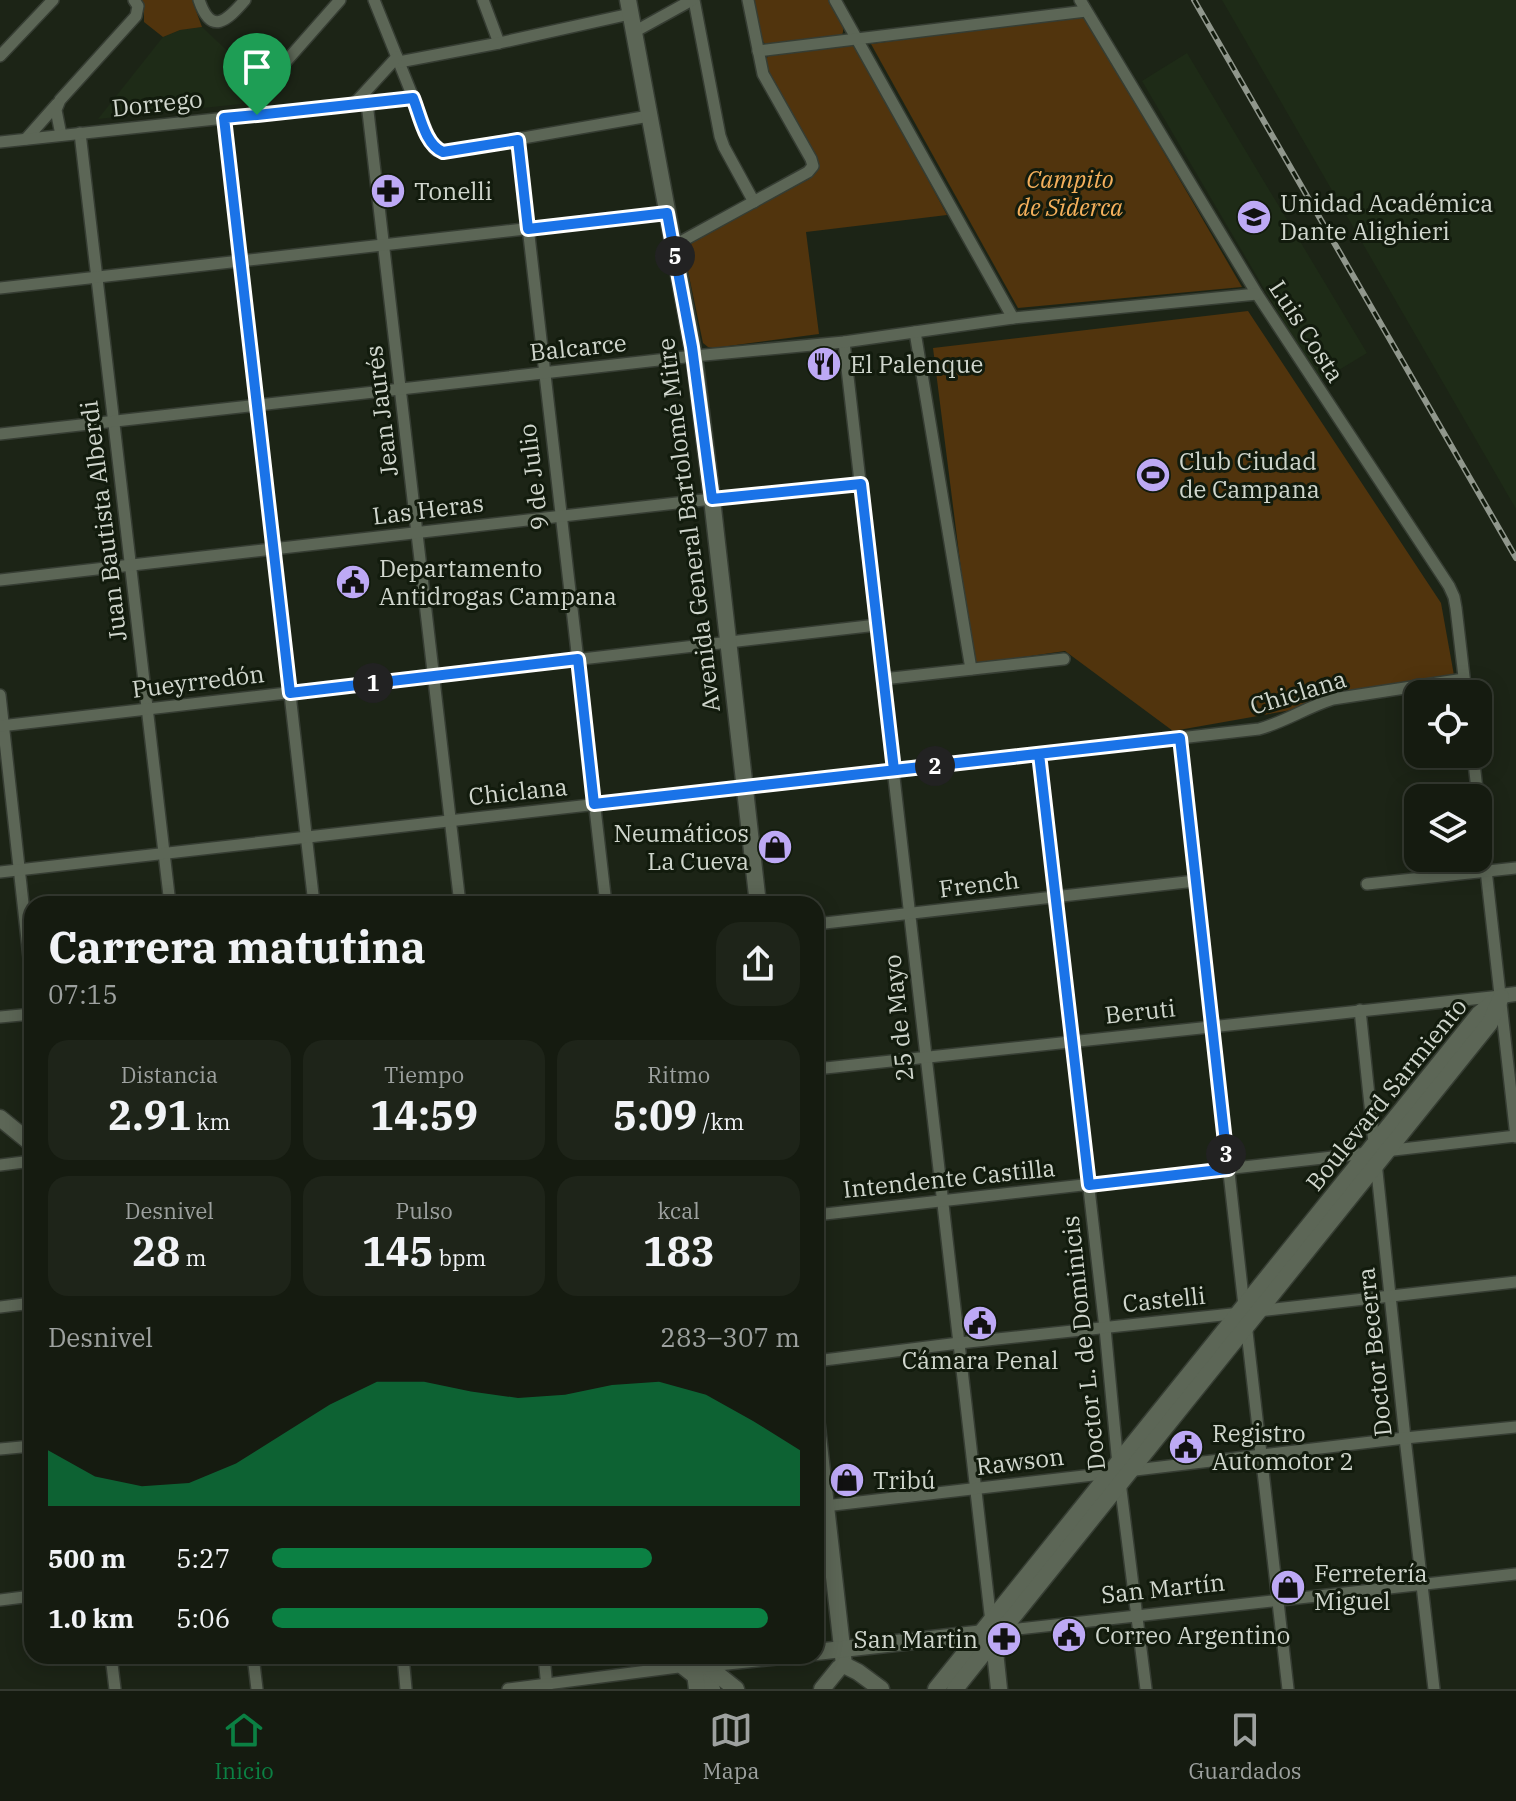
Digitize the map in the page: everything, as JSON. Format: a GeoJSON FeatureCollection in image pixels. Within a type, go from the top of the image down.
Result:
{"type":"FeatureCollection","features":[{"type":"Feature","properties":{"kind":"main road","name":"Avenida General Bartolomé Mitre"},"geometry":{"type":"LineString","coordinates":[[629,7],[694,356],[757,896]]}},
{"type":"Feature","properties":{"kind":"main road","name":"Boulevard Sarmiento"},"geometry":{"type":"LineString","coordinates":[[936,1689],[992,1632],[1376,1153],[1490,1023],[1509,995]]}},
{"type":"Feature","properties":{"kind":"main road"},"geometry":{"type":"LineString","coordinates":[[0,1118],[24,1138]]}},
{"type":"Feature","properties":{"kind":"main road"},"geometry":{"type":"LineString","coordinates":[[822,1689],[839,1668],[843,1657],[824,1527]]}},
{"type":"Feature","properties":{"kind":"main road","name":"Boulevard Sarmiento"},"geometry":{"type":"LineString","coordinates":[[955,1689],[992,1632]]}},
{"type":"Feature","properties":{"kind":"main road","name":"San Martín"},"geometry":{"type":"LineString","coordinates":[[824,1653],[843,1657],[992,1632]]}},
{"type":"Feature","properties":{"kind":"main road","name":"25 de Mayo"},"geometry":{"type":"LineString","coordinates":[[992,1632],[999,1689]]}},
{"type":"Feature","properties":{"kind":"main road"},"geometry":{"type":"LineString","coordinates":[[843,1657],[881,1689]]}},
{"type":"Feature","properties":{"kind":"main road"},"geometry":{"type":"LineString","coordinates":[[691,1666],[712,1689]]}},
{"type":"Feature","properties":{"kind":"main road"},"geometry":{"type":"LineString","coordinates":[[691,1666],[736,1689]]}},
{"type":"Feature","properties":{"kind":"street"},"geometry":{"type":"LineString","coordinates":[[0,56],[53,0]]}},
{"type":"Feature","properties":{"kind":"street"},"geometry":{"type":"LineString","coordinates":[[26,139],[136,16],[138,6],[134,0]]}},
{"type":"Feature","properties":{"kind":"street"},"geometry":{"type":"LineString","coordinates":[[199,0],[209,20],[223,22],[245,0]]}},
{"type":"Feature","properties":{"kind":"street"},"geometry":{"type":"LineString","coordinates":[[257,115],[255,99],[259,92],[340,0]]}},
{"type":"Feature","properties":{"kind":"street"},"geometry":{"type":"LineString","coordinates":[[374,0],[436,150],[443,152],[649,116]]}},
{"type":"Feature","properties":{"kind":"street"},"geometry":{"type":"LineString","coordinates":[[483,0],[499,43]]}},
{"type":"Feature","properties":{"kind":"street"},"geometry":{"type":"LineString","coordinates":[[634,32],[693,0],[720,136],[754,202]]}},
{"type":"Feature","properties":{"kind":"street"},"geometry":{"type":"LineString","coordinates":[[673,246],[808,172],[813,166],[763,74],[748,0]]}},
{"type":"Feature","properties":{"kind":"street"},"geometry":{"type":"LineString","coordinates":[[835,0],[1013,318]]}},
{"type":"Feature","properties":{"kind":"street"},"geometry":{"type":"LineString","coordinates":[[758,51],[1083,5]]}},
{"type":"Feature","properties":{"kind":"street","name":"Luis Costa"},"geometry":{"type":"LineString","coordinates":[[1083,5],[1257,294],[1449,586],[1456,608],[1464,679]]}},
{"type":"Feature","properties":{"kind":"street"},"geometry":{"type":"LineString","coordinates":[[354,104],[398,59],[499,43],[629,7]]}},
{"type":"Feature","properties":{"kind":"street","name":"Dorrego"},"geometry":{"type":"LineString","coordinates":[[0,142],[413,98]]}},
{"type":"Feature","properties":{"kind":"street"},"geometry":{"type":"LineString","coordinates":[[60,100],[56,110],[61,135]]}},
{"type":"Feature","properties":{"kind":"street","name":"Jean Jaurés"},"geometry":{"type":"LineString","coordinates":[[367,103],[459,896]]}},
{"type":"Feature","properties":{"kind":"street"},"geometry":{"type":"LineString","coordinates":[[224,118],[313,896]]}},
{"type":"Feature","properties":{"kind":"street","name":"Juan Bautista Alberdi"},"geometry":{"type":"LineString","coordinates":[[80,133],[169,896]]}},
{"type":"Feature","properties":{"kind":"street","name":"9 de Julio"},"geometry":{"type":"LineString","coordinates":[[518,140],[605,896]]}},
{"type":"Feature","properties":{"kind":"street"},"geometry":{"type":"LineString","coordinates":[[0,288],[667,213]]}},
{"type":"Feature","properties":{"kind":"street","name":"Balcarce"},"geometry":{"type":"LineString","coordinates":[[0,434],[844,342],[1013,318],[1257,294]]}},
{"type":"Feature","properties":{"kind":"street"},"geometry":{"type":"LineString","coordinates":[[915,332],[971,669]]}},
{"type":"Feature","properties":{"kind":"street","name":"25 de Mayo"},"geometry":{"type":"LineString","coordinates":[[844,342],[992,1632]]}},
{"type":"Feature","properties":{"kind":"street","name":"Las Heras"},"geometry":{"type":"LineString","coordinates":[[0,580],[861,484]]}},
{"type":"Feature","properties":{"kind":"street","name":"Pueyrredón"},"geometry":{"type":"LineString","coordinates":[[2,726],[877,625]]}},
{"type":"Feature","properties":{"kind":"street"},"geometry":{"type":"LineString","coordinates":[[883,679],[1064,659]]}},
{"type":"Feature","properties":{"kind":"street","name":"Chiclana"},"geometry":{"type":"LineString","coordinates":[[0,872],[1259,729],[1273,726],[1333,699],[1464,679]]}},
{"type":"Feature","properties":{"kind":"street"},"geometry":{"type":"LineString","coordinates":[[0,695],[24,914]]}},
{"type":"Feature","properties":{"kind":"street"},"geometry":{"type":"LineString","coordinates":[[1180,738],[1288,1689]]}},
{"type":"Feature","properties":{"kind":"street","name":"Doctor L. de Dominicis"},"geometry":{"type":"LineString","coordinates":[[1039,754],[1146,1689]]}},
{"type":"Feature","properties":{"kind":"street"},"geometry":{"type":"LineString","coordinates":[[1492,870],[1516,868]]}},
{"type":"Feature","properties":{"kind":"street"},"geometry":{"type":"LineString","coordinates":[[1367,884],[1470,872]]}},
{"type":"Feature","properties":{"kind":"street"},"geometry":{"type":"LineString","coordinates":[[1487,872],[1509,995],[1516,1137]]}},
{"type":"Feature","properties":{"kind":"street","name":"French"},"geometry":{"type":"LineString","coordinates":[[824,923],[1195,881]]}},
{"type":"Feature","properties":{"kind":"street","name":"Beruti"},"geometry":{"type":"LineString","coordinates":[[824,1068],[1509,995]]}},
{"type":"Feature","properties":{"kind":"street","name":"Doctor Becerra"},"geometry":{"type":"LineString","coordinates":[[1360,1010],[1434,1689]]}},
{"type":"Feature","properties":{"kind":"street"},"geometry":{"type":"LineString","coordinates":[[0,1017],[24,1015]]}},
{"type":"Feature","properties":{"kind":"street","name":"Intendente Castilla"},"geometry":{"type":"LineString","coordinates":[[824,1214],[1516,1137]]}},
{"type":"Feature","properties":{"kind":"street"},"geometry":{"type":"LineString","coordinates":[[0,1165],[24,1162]]}},
{"type":"Feature","properties":{"kind":"street","name":"Castelli"},"geometry":{"type":"LineString","coordinates":[[824,1360],[1516,1282]]}},
{"type":"Feature","properties":{"kind":"street"},"geometry":{"type":"LineString","coordinates":[[0,1307],[24,1304]]}},
{"type":"Feature","properties":{"kind":"street","name":"Rawson"},"geometry":{"type":"LineString","coordinates":[[824,1507],[1516,1427]]}},
{"type":"Feature","properties":{"kind":"street"},"geometry":{"type":"LineString","coordinates":[[0,1449],[24,1447]]}},
{"type":"Feature","properties":{"kind":"street","name":"San Martín"},"geometry":{"type":"LineString","coordinates":[[992,1632],[1516,1574]]}},
{"type":"Feature","properties":{"kind":"street"},"geometry":{"type":"LineString","coordinates":[[0,1600],[24,1597]]}},
{"type":"Feature","properties":{"kind":"street"},"geometry":{"type":"LineString","coordinates":[[112,1664],[115,1689]]}},
{"type":"Feature","properties":{"kind":"street"},"geometry":{"type":"LineString","coordinates":[[254,1664],[257,1689]]}},
{"type":"Feature","properties":{"kind":"street"},"geometry":{"type":"LineString","coordinates":[[404,1664],[406,1689]]}},
{"type":"Feature","properties":{"kind":"street"},"geometry":{"type":"LineString","coordinates":[[545,1664],[547,1687]]}},
{"type":"Feature","properties":{"kind":"street"},"geometry":{"type":"LineString","coordinates":[[508,1689],[547,1687],[691,1666]]}},
{"type":"Feature","properties":{"kind":"shaded area"},"geometry":{"type":"Polygon","coordinates":[[[1222,0],[1516,0],[1516,509],[1222,0]]]}},
{"type":"Feature","properties":{"kind":"shaded area"},"geometry":{"type":"Polygon","coordinates":[[[202,27],[236,59],[227,76],[250,93],[241,104],[98,119],[163,37],[180,30],[202,27]]]}},
{"type":"Feature","properties":{"kind":"shaded area","name":"Unidad Académica Dante Alighieri"},"geometry":{"type":"Polygon","coordinates":[[[1187,53],[1367,353],[1319,382],[1142,81],[1187,53]]]}},
{"type":"Feature","properties":{"kind":"green space"},"geometry":{"type":"Polygon","coordinates":[[[137,0],[192,0],[202,27],[180,30],[163,37],[144,22],[144,8],[137,0]]]}},
{"type":"Feature","properties":{"kind":"green space"},"geometry":{"type":"Polygon","coordinates":[[[752,0],[830,0],[842,22],[842,35],[766,45],[760,38],[752,0]]]}},
{"type":"Feature","properties":{"kind":"green space","name":"Campito de Siderca"},"geometry":{"type":"Polygon","coordinates":[[[1084,15],[1242,287],[1018,308],[871,44],[1084,15]]]}},
{"type":"Feature","properties":{"kind":"green space"},"geometry":{"type":"Polygon","coordinates":[[[852,45],[858,50],[947,215],[806,232],[819,334],[708,347],[703,343],[684,252],[695,240],[809,179],[815,172],[767,74],[766,59],[770,54],[852,45]]]}},
{"type":"Feature","properties":{"kind":"green space","name":"Club Ciudad de Campana"},"geometry":{"type":"Polygon","coordinates":[[[1248,311],[1441,603],[1455,680],[1404,680],[1404,690],[1173,731],[1065,651],[973,664],[933,348],[1248,311]]]}},
{"type":"Feature","properties":{"kind":"railway"},"geometry":{"type":"LineString","coordinates":[[1194,0],[1516,558]]}},
{"type":"Feature","properties":{"kind":"place","name":"Tonelli"},"geometry":{"type":"Point","coordinates":[388,191]}},
{"type":"Feature","properties":{"kind":"place","name":"Unidad Académica Dante Alighieri"},"geometry":{"type":"Point","coordinates":[1254,217]}},
{"type":"Feature","properties":{"kind":"place","name":"El Palenque"},"geometry":{"type":"Point","coordinates":[824,364]}},
{"type":"Feature","properties":{"kind":"place","name":"Club Ciudad de Campana"},"geometry":{"type":"Point","coordinates":[1153,475]}},
{"type":"Feature","properties":{"kind":"place","name":"Departamento Antidrogas Campana"},"geometry":{"type":"Point","coordinates":[353,582]}},
{"type":"Feature","properties":{"kind":"place","name":"Neumáticos La Cueva"},"geometry":{"type":"Point","coordinates":[775,847]}},
{"type":"Feature","properties":{"kind":"place","name":"Cámara Penal"},"geometry":{"type":"Point","coordinates":[980,1323]}},
{"type":"Feature","properties":{"kind":"place","name":"Registro Automotor 2"},"geometry":{"type":"Point","coordinates":[1186,1447]}},
{"type":"Feature","properties":{"kind":"place","name":"Tribú"},"geometry":{"type":"Point","coordinates":[847,1480]}},
{"type":"Feature","properties":{"kind":"place","name":"Ferretería Miguel"},"geometry":{"type":"Point","coordinates":[1288,1587]}},
{"type":"Feature","properties":{"kind":"place","name":"Correo Argentino"},"geometry":{"type":"Point","coordinates":[1069,1635]}},
{"type":"Feature","properties":{"kind":"place","name":"San Martin"},"geometry":{"type":"Point","coordinates":[1004,1639]}},
{"type":"Feature","properties":{"kind":"route"},"geometry":{"type":"LineString","coordinates":[[413,98],[436,150],[443,152],[518,140],[528,229],[667,213],[692,347],[712,499],[861,484],[894,770],[1180,738],[1228,1169],[1089,1185],[1039,754],[594,804],[578,659],[290,693],[224,118],[257,115],[413,98]]}}]}
